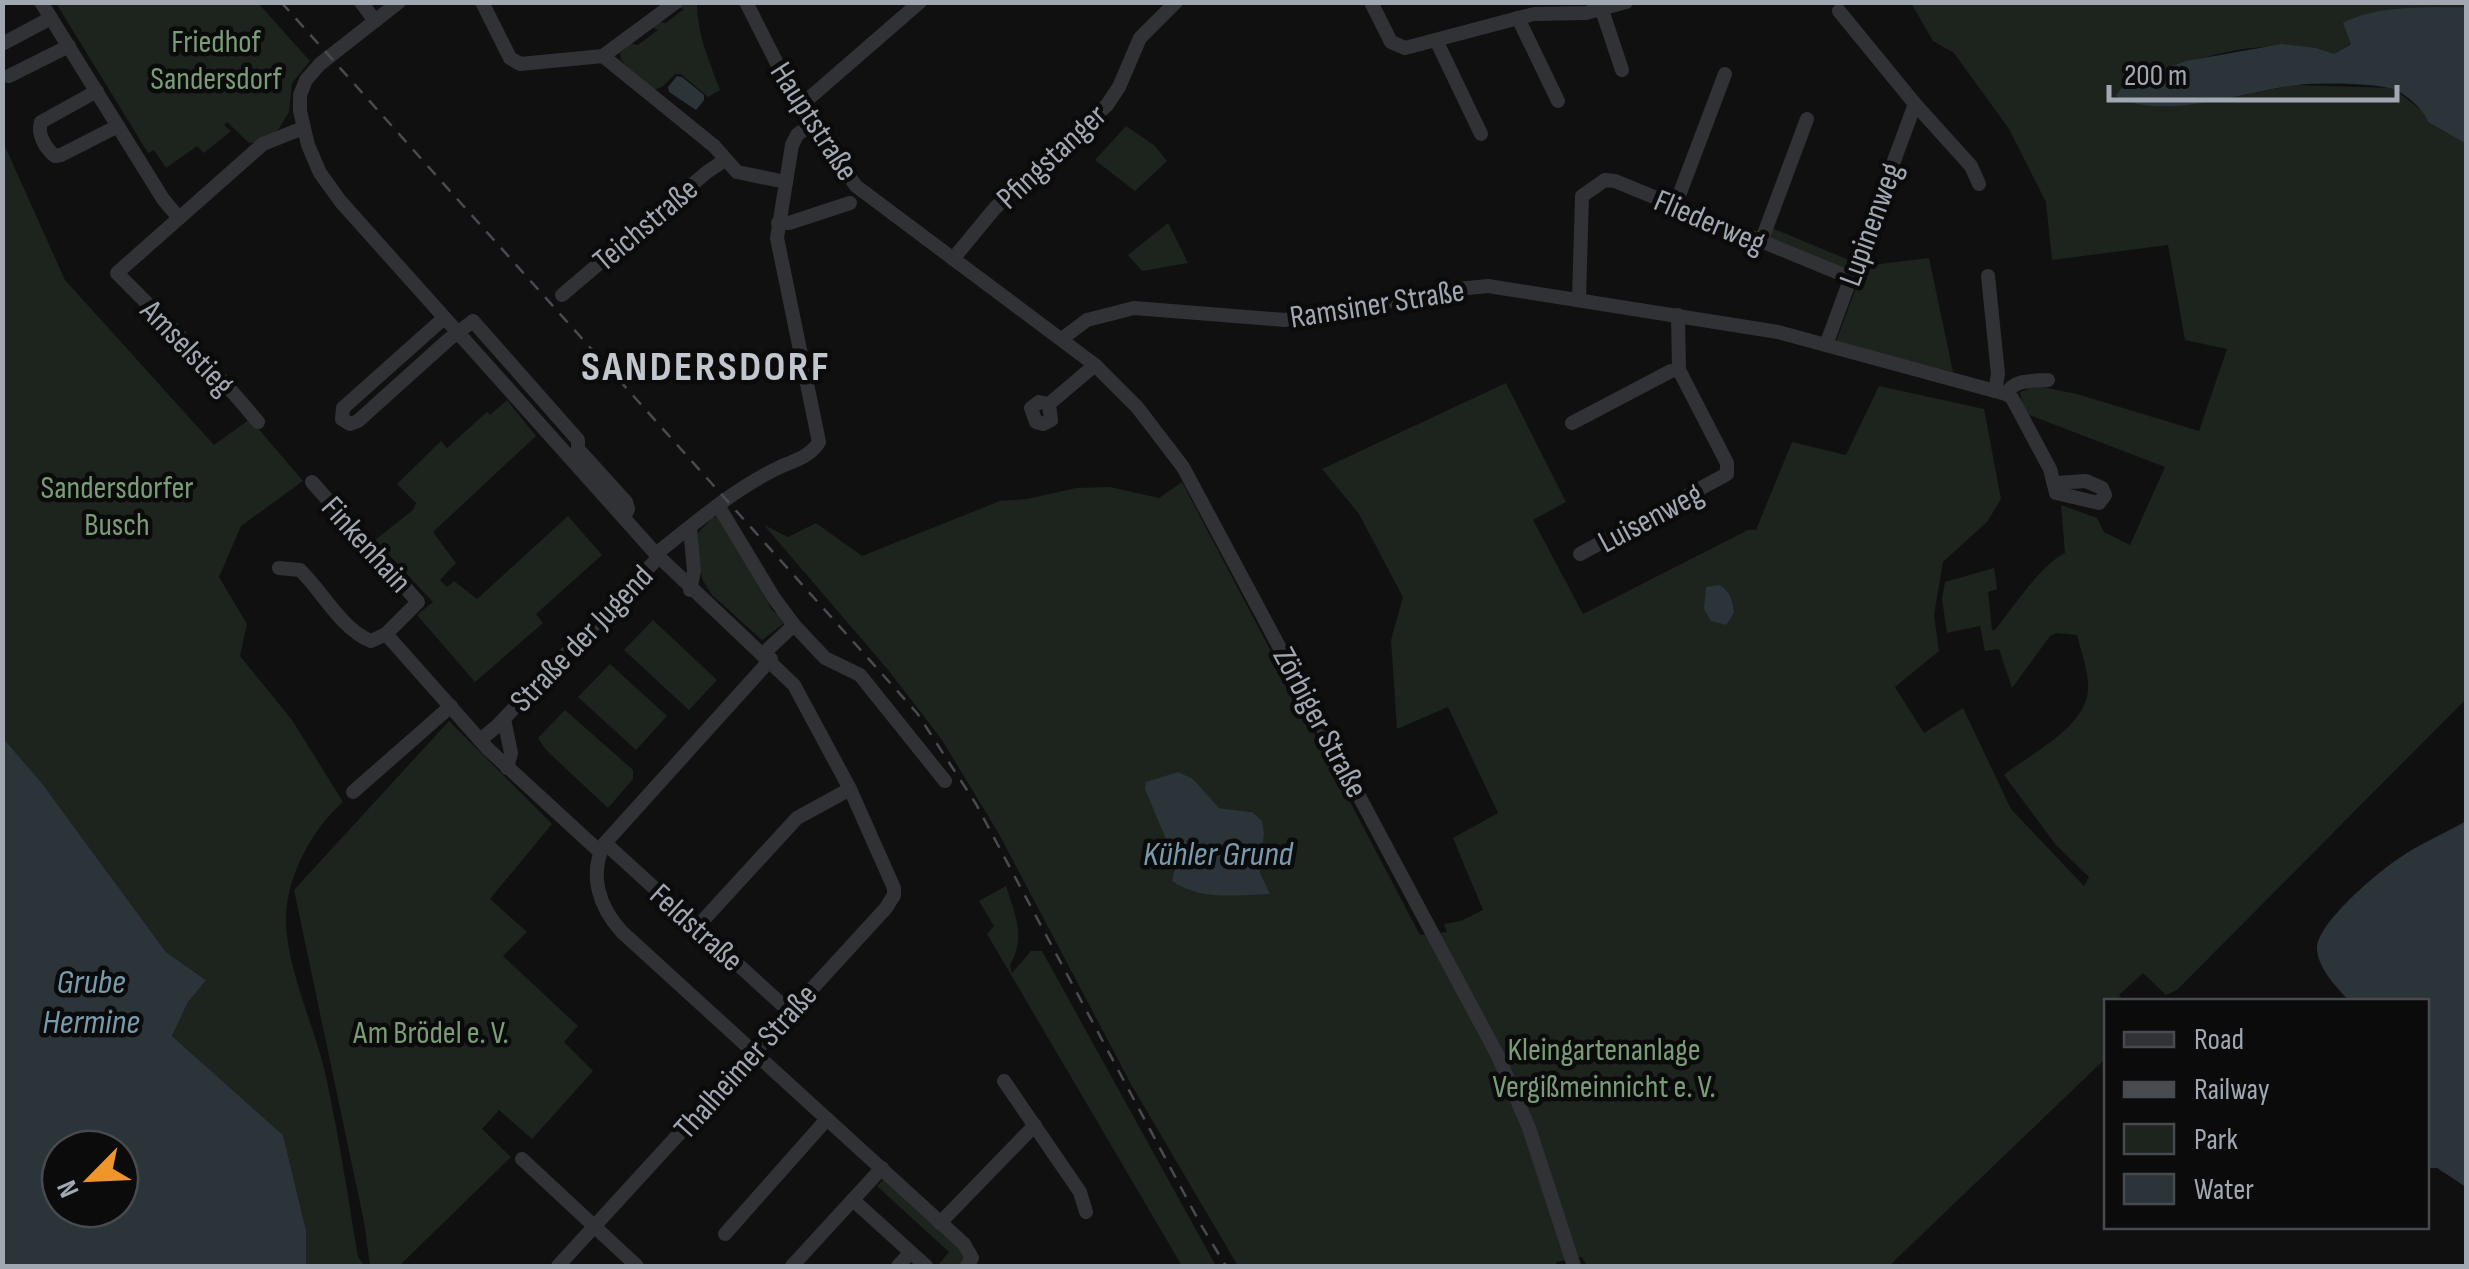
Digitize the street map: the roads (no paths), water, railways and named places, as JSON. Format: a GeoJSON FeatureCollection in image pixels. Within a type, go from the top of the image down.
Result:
{"type":"FeatureCollection","features":[{"type":"Feature","properties":{"kind":"street"},"geometry":{"type":"LineString","coordinates":[[41,2],[178,217],[263,144],[303,128]]}},
{"type":"Feature","properties":{"kind":"street"},"geometry":{"type":"LineString","coordinates":[[361,2],[375,21]]}},
{"type":"Feature","properties":{"kind":"street"},"geometry":{"type":"LineString","coordinates":[[399,2],[306,80],[300,94],[303,128],[315,162],[334,194],[518,400],[626,502],[624,518],[657,556],[794,685],[850,789],[797,818],[697,927]]}},
{"type":"Feature","properties":{"kind":"street"},"geometry":{"type":"LineString","coordinates":[[482,2],[514,63],[603,56],[676,2]]}},
{"type":"Feature","properties":{"kind":"street","name":"Hauptstraße"},"geometry":{"type":"LineString","coordinates":[[746,2],[799,106],[840,167],[864,194],[953,259]]}},
{"type":"Feature","properties":{"kind":"street"},"geometry":{"type":"LineString","coordinates":[[799,106],[920,2]]}},
{"type":"Feature","properties":{"kind":"street","name":"Pfingstanger"},"geometry":{"type":"LineString","coordinates":[[953,259],[995,208],[1107,105],[1140,38],[1176,2]]}},
{"type":"Feature","properties":{"kind":"street"},"geometry":{"type":"LineString","coordinates":[[1371,2],[1395,46],[1406,48],[1518,18],[1602,10],[1626,2]]}},
{"type":"Feature","properties":{"kind":"street"},"geometry":{"type":"LineString","coordinates":[[1602,10],[1622,70]]}},
{"type":"Feature","properties":{"kind":"street","name":"Lupinenweg"},"geometry":{"type":"LineString","coordinates":[[1839,11],[1972,166],[1980,184]]}},
{"type":"Feature","properties":{"kind":"street"},"geometry":{"type":"LineString","coordinates":[[2,44],[51,18]]}},
{"type":"Feature","properties":{"kind":"street"},"geometry":{"type":"LineString","coordinates":[[1518,18],[1558,100]]}},
{"type":"Feature","properties":{"kind":"street"},"geometry":{"type":"LineString","coordinates":[[1436,40],[1481,134]]}},
{"type":"Feature","properties":{"kind":"street"},"geometry":{"type":"LineString","coordinates":[[9,76],[68,46]]}},
{"type":"Feature","properties":{"kind":"street"},"geometry":{"type":"LineString","coordinates":[[603,56],[702,136],[725,160]]}},
{"type":"Feature","properties":{"kind":"street"},"geometry":{"type":"LineString","coordinates":[[1675,206],[1725,74]]}},
{"type":"Feature","properties":{"kind":"street"},"geometry":{"type":"LineString","coordinates":[[96,91],[41,122],[39,128],[48,151],[55,156],[61,154],[118,126]]}},
{"type":"Feature","properties":{"kind":"street","name":"Lupinenweg"},"geometry":{"type":"LineString","coordinates":[[1826,344],[1915,104]]}},
{"type":"Feature","properties":{"kind":"street"},"geometry":{"type":"LineString","coordinates":[[1761,242],[1808,118]]}},
{"type":"Feature","properties":{"kind":"street"},"geometry":{"type":"LineString","coordinates":[[811,124],[792,145],[778,223],[790,224],[850,203]]}},
{"type":"Feature","properties":{"kind":"street","name":"Teichstraße"},"geometry":{"type":"LineString","coordinates":[[562,295],[725,160],[737,172],[786,182]]}},
{"type":"Feature","properties":{"kind":"street","name":"Fliederweg"},"geometry":{"type":"LineString","coordinates":[[1579,299],[1582,196],[1606,180],[1850,278]]}},
{"type":"Feature","properties":{"kind":"street","name":"Amselstieg"},"geometry":{"type":"LineString","coordinates":[[178,217],[117,273],[155,315],[176,330],[258,422]]}},
{"type":"Feature","properties":{"kind":"street","name":"Straße der Jugend"},"geometry":{"type":"LineString","coordinates":[[480,740],[657,556],[724,503],[768,473],[811,452],[819,442],[777,242],[778,223]]}},
{"type":"Feature","properties":{"kind":"street","name":"Zörbiger Straße"},"geometry":{"type":"LineString","coordinates":[[953,259],[1094,365],[1138,408],[1174,453],[1224,538],[1498,1056],[1529,1128],[1574,1266]]}},
{"type":"Feature","properties":{"kind":"street"},"geometry":{"type":"LineString","coordinates":[[1988,276],[2000,392]]}},
{"type":"Feature","properties":{"kind":"street","name":"Ramsiner Straße"},"geometry":{"type":"LineString","coordinates":[[1063,338],[1087,320],[1134,308],[1286,320],[1476,286],[1516,288],[1790,335],[2000,392]]}},
{"type":"Feature","properties":{"kind":"street","name":"Luisenweg"},"geometry":{"type":"LineString","coordinates":[[1580,554],[1727,474],[1728,463],[1679,370],[1678,316]]}},
{"type":"Feature","properties":{"kind":"street"},"geometry":{"type":"LineString","coordinates":[[444,318],[343,408],[342,419],[350,424],[358,421],[473,322],[578,440],[572,451]]}},
{"type":"Feature","properties":{"kind":"street"},"geometry":{"type":"LineString","coordinates":[[1049,404],[1094,365]]}},
{"type":"Feature","properties":{"kind":"street"},"geometry":{"type":"LineString","coordinates":[[1572,423],[1670,371],[1679,370]]}},
{"type":"Feature","properties":{"kind":"street"},"geometry":{"type":"LineString","coordinates":[[2000,392],[2018,383],[2048,380]]}},
{"type":"Feature","properties":{"kind":"street"},"geometry":{"type":"LineString","coordinates":[[518,400],[532,388]]}},
{"type":"Feature","properties":{"kind":"street"},"geometry":{"type":"LineString","coordinates":[[2000,392],[2012,398],[2056,483]]}},
{"type":"Feature","properties":{"kind":"street","name":"Finkenhain"},"geometry":{"type":"LineString","coordinates":[[279,568],[300,570],[365,639],[380,639],[418,602],[312,482]]}},
{"type":"Feature","properties":{"kind":"street"},"geometry":{"type":"LineString","coordinates":[[724,503],[774,598],[794,624],[825,658],[860,674],[944,782]]}},
{"type":"Feature","properties":{"kind":"street"},"geometry":{"type":"LineString","coordinates":[[690,528],[694,571],[690,590]]}},
{"type":"Feature","properties":{"kind":"street"},"geometry":{"type":"LineString","coordinates":[[794,624],[602,848],[598,887],[608,916],[969,1250],[972,1258],[968,1266]]}},
{"type":"Feature","properties":{"kind":"street","name":"Feldstraße"},"geometry":{"type":"LineString","coordinates":[[386,634],[507,768],[697,927],[790,1012]]}},
{"type":"Feature","properties":{"kind":"street"},"geometry":{"type":"LineString","coordinates":[[353,792],[450,706]]}},
{"type":"Feature","properties":{"kind":"street","name":"Straße der Jugend"},"geometry":{"type":"LineString","coordinates":[[504,719],[511,760],[507,768]]}},
{"type":"Feature","properties":{"kind":"street","name":"Thalheimer Straße"},"geometry":{"type":"LineString","coordinates":[[558,1266],[894,894],[891,878],[850,789]]}},
{"type":"Feature","properties":{"kind":"street"},"geometry":{"type":"LineString","coordinates":[[1004,1082],[1080,1192],[1086,1212]]}},
{"type":"Feature","properties":{"kind":"street"},"geometry":{"type":"LineString","coordinates":[[725,1234],[827,1119]]}},
{"type":"Feature","properties":{"kind":"street"},"geometry":{"type":"LineString","coordinates":[[940,1222],[1035,1125]]}},
{"type":"Feature","properties":{"kind":"street"},"geometry":{"type":"LineString","coordinates":[[522,1159],[637,1266]]}},
{"type":"Feature","properties":{"kind":"street"},"geometry":{"type":"LineString","coordinates":[[792,1266],[882,1168]]}},
{"type":"Feature","properties":{"kind":"street"},"geometry":{"type":"LineString","coordinates":[[853,1200],[926,1266]]}},
{"type":"Feature","properties":{"kind":"street"},"geometry":{"type":"LineString","coordinates":[[898,1266],[910,1252]]}},
{"type":"Feature","properties":{"kind":"water"},"geometry":{"type":"Polygon","coordinates":[[[2466,7],[2466,144],[2428,122],[2406,96],[2380,86],[2299,85],[2177,106],[2134,103],[2116,96],[2124,84],[2186,61],[2282,44],[2334,54],[2351,44],[2343,23],[2372,13],[2403,8],[2466,7]]]}},
{"type":"Feature","properties":{"kind":"water"},"geometry":{"type":"Polygon","coordinates":[[[677,76],[704,95],[696,110],[669,92],[668,87],[677,76]]]}},
{"type":"Feature","properties":{"kind":"water"},"geometry":{"type":"Polygon","coordinates":[[[1719,585],[1728,593],[1734,609],[1726,625],[1711,621],[1704,609],[1706,587],[1719,585]]]}},
{"type":"Feature","properties":{"kind":"water","name":"Grube Hermine"},"geometry":{"type":"Polygon","coordinates":[[[2,737],[41,782],[166,952],[206,980],[188,1002],[172,1036],[283,1135],[306,1230],[306,1266],[3,1266],[2,737]]]}},
{"type":"Feature","properties":{"kind":"water","name":"Kühler Grund"},"geometry":{"type":"Polygon","coordinates":[[[1178,772],[1193,779],[1219,808],[1252,812],[1262,821],[1260,873],[1270,894],[1207,894],[1172,881],[1176,863],[1145,789],[1146,782],[1178,772]]]}},
{"type":"Feature","properties":{"kind":"water"},"geometry":{"type":"Polygon","coordinates":[[[2466,821],[2466,1187],[2437,1168],[2429,1168],[2429,999],[2347,999],[2324,971],[2318,956],[2319,938],[2337,913],[2406,854],[2466,821]]]}},
{"type":"Feature","properties":{"kind":"railway"},"geometry":{"type":"LineString","coordinates":[[281,2],[917,713],[976,804],[1226,1266]]}},
{"type":"Feature","properties":{"kind":"district","name":"SANDERSDORF"},"geometry":{"type":"Point","coordinates":[706,365]}},
{"type":"Feature","properties":{"kind":"park label","name":"Friedhof Sandersdorf"},"geometry":{"type":"Point","coordinates":[216,60]}},
{"type":"Feature","properties":{"kind":"park label","name":"Sandersdorfer Busch"},"geometry":{"type":"Point","coordinates":[117,506]}},
{"type":"Feature","properties":{"kind":"park label","name":"Am Brödel e. V."},"geometry":{"type":"Point","coordinates":[431,1032]}},
{"type":"Feature","properties":{"kind":"park label","name":"Kleingartenanlage Vergißmeinnicht e. V."},"geometry":{"type":"Point","coordinates":[1604,1068]}}]}
